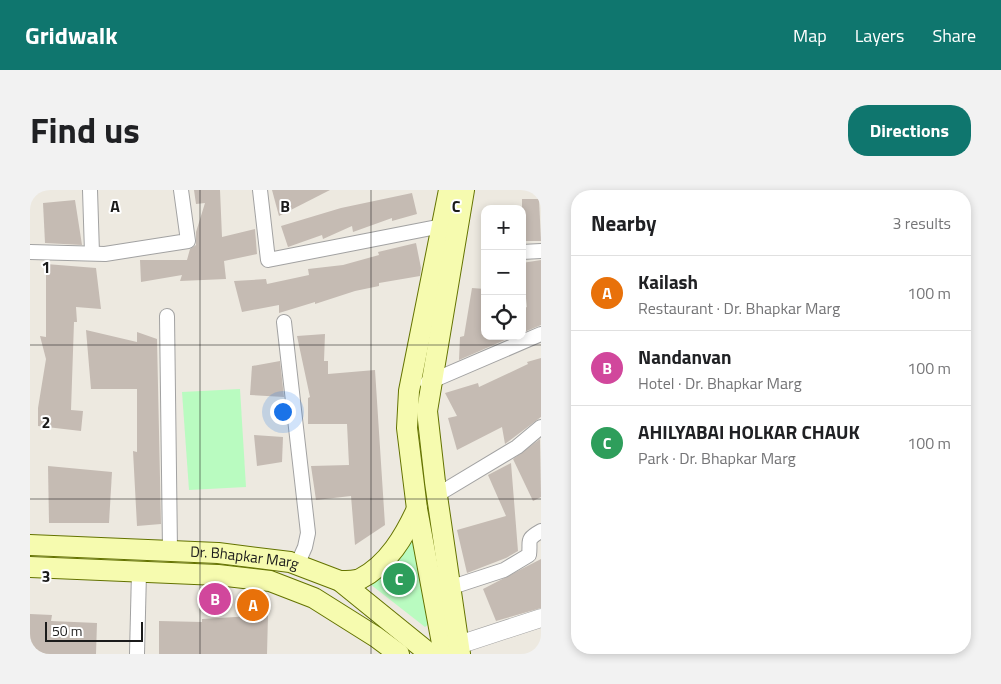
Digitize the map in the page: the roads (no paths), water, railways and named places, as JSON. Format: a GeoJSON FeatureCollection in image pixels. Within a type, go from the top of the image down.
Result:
{"type":"FeatureCollection","features":[{"type":"Feature","properties":{"kind":"main road"},"geometry":{"type":"LineString","coordinates":[[447,652],[418,509],[407,428],[409,391],[449,190]]}},
{"type":"Feature","properties":{"kind":"main road"},"geometry":{"type":"LineString","coordinates":[[447,652],[449,588],[427,411],[464,190]]}},
{"type":"Feature","properties":{"kind":"main road"},"geometry":{"type":"LineString","coordinates":[[340,581],[359,579],[380,564],[404,536],[418,509]]}},
{"type":"Feature","properties":{"kind":"main road","name":"Dr. Bhapkar Marg"},"geometry":{"type":"LineString","coordinates":[[30,545],[218,553],[297,565],[340,581],[447,652]]}},
{"type":"Feature","properties":{"kind":"main road"},"geometry":{"type":"LineString","coordinates":[[85,569],[86,547]]}},
{"type":"Feature","properties":{"kind":"main road","name":"Dr. Bhapkar Marg"},"geometry":{"type":"LineString","coordinates":[[30,567],[270,581],[314,598],[376,637],[398,654]]}},
{"type":"Feature","properties":{"kind":"street"},"geometry":{"type":"LineString","coordinates":[[90,190],[92,253]]}},
{"type":"Feature","properties":{"kind":"street"},"geometry":{"type":"LineString","coordinates":[[30,252],[105,254],[188,240],[181,190]]}},
{"type":"Feature","properties":{"kind":"street"},"geometry":{"type":"LineString","coordinates":[[260,190],[268,260],[442,226]]}},
{"type":"Feature","properties":{"kind":"street"},"geometry":{"type":"LineString","coordinates":[[526,252],[541,251]]}},
{"type":"Feature","properties":{"kind":"street"},"geometry":{"type":"LineString","coordinates":[[167,316],[170,550]]}},
{"type":"Feature","properties":{"kind":"street"},"geometry":{"type":"LineString","coordinates":[[284,322],[308,533],[306,547],[297,565]]}},
{"type":"Feature","properties":{"kind":"street"},"geometry":{"type":"LineString","coordinates":[[409,391],[541,334]]}},
{"type":"Feature","properties":{"kind":"street"},"geometry":{"type":"LineString","coordinates":[[437,495],[517,447],[541,427]]}},
{"type":"Feature","properties":{"kind":"street"},"geometry":{"type":"LineString","coordinates":[[449,588],[518,564],[528,555],[528,543],[531,537],[541,531]]}},
{"type":"Feature","properties":{"kind":"street"},"geometry":{"type":"LineString","coordinates":[[136,654],[139,572]]}},
{"type":"Feature","properties":{"kind":"street"},"geometry":{"type":"LineString","coordinates":[[447,652],[541,618]]}},
{"type":"Feature","properties":{"kind":"place","name":"AHILYABAI HOLKAR CHAUK"},"geometry":{"type":"Point","coordinates":[399,579]}},
{"type":"Feature","properties":{"kind":"place","name":"Nandanvan"},"geometry":{"type":"Point","coordinates":[215,599]}},
{"type":"Feature","properties":{"kind":"place","name":"Kailash"},"geometry":{"type":"Point","coordinates":[253,605]}}]}
